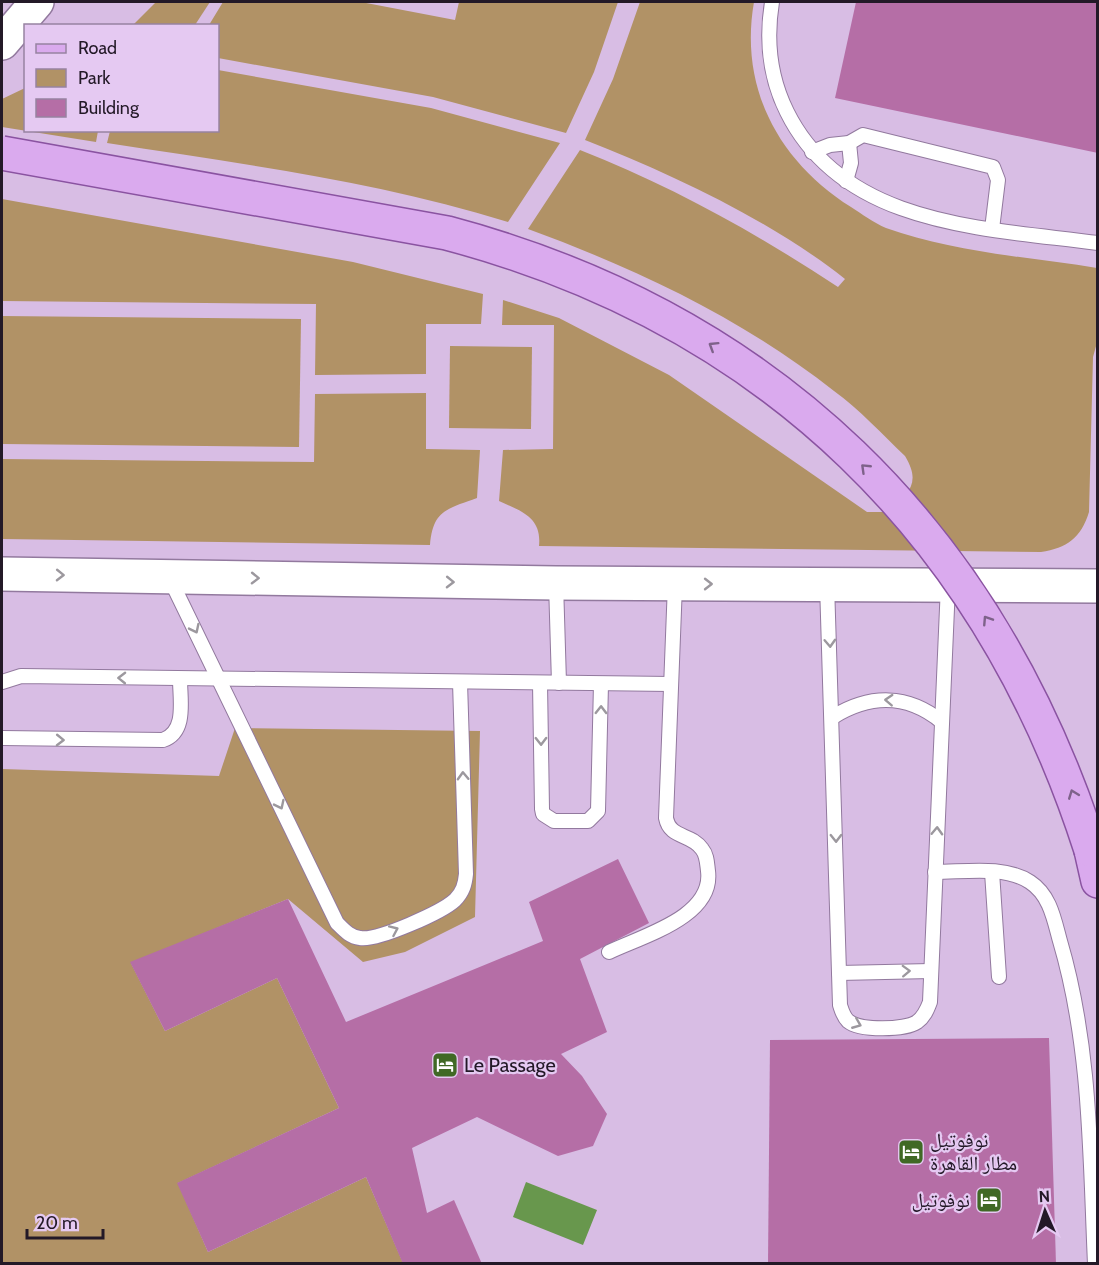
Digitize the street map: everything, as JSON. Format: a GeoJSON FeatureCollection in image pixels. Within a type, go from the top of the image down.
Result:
{"type":"FeatureCollection","features":[{"type":"Feature","properties":{"kind":"main road"},"geometry":{"type":"LineString","coordinates":[[2,43],[37,2]]}},
{"type":"Feature","properties":{"kind":"main road"},"geometry":{"type":"LineString","coordinates":[[2,153],[447,233],[550,265],[632,300],[717,348],[758,376],[834,438],[877,479],[935,546],[992,626],[1021,677],[1059,757],[1091,850],[1098,881]]}},
{"type":"Feature","properties":{"kind":"main road"},"geometry":{"type":"LineString","coordinates":[[2,574],[556,583],[1098,586]]}},
{"type":"Feature","properties":{"kind":"lane"},"geometry":{"type":"LineString","coordinates":[[772,2],[769,51],[778,94],[798,134],[826,168],[863,193],[901,209],[932,218],[992,229],[1098,243]]}},
{"type":"Feature","properties":{"kind":"lane"},"geometry":{"type":"LineString","coordinates":[[812,152],[830,145],[849,143],[858,136],[869,135],[993,167],[998,174],[998,180],[992,229]]}},
{"type":"Feature","properties":{"kind":"lane"},"geometry":{"type":"LineString","coordinates":[[846,182],[851,163],[849,143]]}},
{"type":"Feature","properties":{"kind":"lane"},"geometry":{"type":"LineString","coordinates":[[169,577],[337,923],[346,933],[357,938],[370,939],[445,907],[461,893],[465,883],[460,682]]}},
{"type":"Feature","properties":{"kind":"lane"},"geometry":{"type":"LineString","coordinates":[[556,583],[559,683]]}},
{"type":"Feature","properties":{"kind":"lane"},"geometry":{"type":"LineString","coordinates":[[609,952],[687,915],[700,903],[708,885],[703,849],[691,840],[675,834],[667,824],[675,584]]}},
{"type":"Feature","properties":{"kind":"lane"},"geometry":{"type":"LineString","coordinates":[[827,584],[833,717],[840,1005],[843,1016],[850,1023],[861,1028],[906,1026],[917,1022],[926,1012],[930,1002],[948,585]]}},
{"type":"Feature","properties":{"kind":"lane"},"geometry":{"type":"LineString","coordinates":[[2,682],[21,676],[671,684]]}},
{"type":"Feature","properties":{"kind":"lane"},"geometry":{"type":"LineString","coordinates":[[2,738],[163,741],[174,735],[180,722],[180,679]]}},
{"type":"Feature","properties":{"kind":"lane"},"geometry":{"type":"LineString","coordinates":[[540,683],[542,808],[543,814],[554,821],[588,821],[598,812],[602,684]]}},
{"type":"Feature","properties":{"kind":"lane"},"geometry":{"type":"LineString","coordinates":[[833,717],[859,703],[888,699],[917,706],[942,723]]}},
{"type":"Feature","properties":{"kind":"lane"},"geometry":{"type":"LineString","coordinates":[[935,872],[992,872],[1017,876],[1038,888],[1050,906],[1062,946],[1079,1025],[1084,1061],[1095,1263]]}},
{"type":"Feature","properties":{"kind":"lane"},"geometry":{"type":"LineString","coordinates":[[992,872],[999,977]]}},
{"type":"Feature","properties":{"kind":"lane"},"geometry":{"type":"LineString","coordinates":[[839,973],[931,971]]}},
{"type":"Feature","properties":{"kind":"green space"},"geometry":{"type":"Polygon","coordinates":[[[156,2],[210,2],[196,24],[134,24],[156,2]]]}},
{"type":"Feature","properties":{"kind":"green space"},"geometry":{"type":"Polygon","coordinates":[[[223,2],[361,2],[455,20],[459,2],[618,2],[594,72],[566,133],[433,97],[219,58],[219,24],[210,24],[223,2]]]}},
{"type":"Feature","properties":{"kind":"green space"},"geometry":{"type":"Polygon","coordinates":[[[640,2],[754,2],[751,33],[753,63],[759,92],[770,119],[784,144],[803,168],[825,188],[873,221],[886,228],[938,243],[1097,268],[1098,339],[1093,357],[1089,512],[1082,529],[1072,540],[1058,548],[1041,552],[539,546],[537,528],[528,516],[499,501],[503,450],[553,449],[554,325],[502,325],[503,300],[559,318],[669,375],[867,512],[887,512],[906,494],[912,481],[910,466],[905,456],[871,422],[834,391],[763,341],[688,298],[649,279],[528,229],[580,150],[648,179],[713,212],[838,287],[845,279],[754,218],[652,168],[585,140],[613,79],[640,2]]]}},
{"type":"Feature","properties":{"kind":"green space"},"geometry":{"type":"Polygon","coordinates":[[[219,70],[431,108],[560,143],[508,222],[409,195],[309,175],[107,143],[110,132],[219,132],[219,70]]]}},
{"type":"Feature","properties":{"kind":"green space"},"geometry":{"type":"Polygon","coordinates":[[[24,88],[24,131],[2,127],[2,99],[24,88]]]}},
{"type":"Feature","properties":{"kind":"green space"},"geometry":{"type":"Polygon","coordinates":[[[33,132],[98,132],[96,142],[33,132]]]}},
{"type":"Feature","properties":{"kind":"green space"},"geometry":{"type":"Polygon","coordinates":[[[2,199],[353,262],[483,294],[481,324],[426,324],[426,374],[315,375],[316,304],[2,301],[2,199]]]}},
{"type":"Feature","properties":{"kind":"green space"},"geometry":{"type":"Polygon","coordinates":[[[2,316],[301,319],[299,447],[2,444],[2,316]]]}},
{"type":"Feature","properties":{"kind":"green space"},"geometry":{"type":"Polygon","coordinates":[[[450,346],[532,347],[531,429],[449,428],[450,346]]]}},
{"type":"Feature","properties":{"kind":"green space"},"geometry":{"type":"Polygon","coordinates":[[[426,393],[426,449],[480,450],[477,498],[443,512],[434,524],[430,545],[2,539],[2,459],[314,462],[315,394],[426,393]]]}},
{"type":"Feature","properties":{"kind":"green space"},"geometry":{"type":"Polygon","coordinates":[[[235,728],[480,731],[475,917],[405,952],[363,962],[288,899],[131,963],[165,1031],[277,978],[339,1108],[178,1183],[208,1252],[366,1177],[403,1263],[2,1264],[2,769],[219,776],[235,728]]]}},
{"type":"Feature","properties":{"kind":"shaded area"},"geometry":{"type":"Polygon","coordinates":[[[526,1182],[597,1210],[583,1245],[513,1217],[526,1182]]]}},
{"type":"Feature","properties":{"kind":"building"},"geometry":{"type":"Polygon","coordinates":[[[856,2],[1098,2],[1098,153],[835,98],[856,2]]]}},
{"type":"Feature","properties":{"kind":"building","name":"Le Passage"},"geometry":{"type":"Polygon","coordinates":[[[618,859],[649,923],[580,959],[607,1032],[561,1054],[582,1076],[607,1114],[593,1146],[558,1156],[477,1117],[412,1148],[427,1213],[454,1200],[482,1264],[403,1264],[366,1177],[208,1252],[177,1183],[339,1108],[277,978],[165,1031],[130,962],[288,899],[346,1022],[543,941],[529,902],[618,859]]]}},
{"type":"Feature","properties":{"kind":"building","name":"نوفوتيل مطار القاهرة"},"geometry":{"type":"Polygon","coordinates":[[[1049,1038],[1056,1264],[768,1264],[770,1040],[1049,1038]]]}},
{"type":"Feature","properties":{"kind":"place","name":"Le Passage"},"geometry":{"type":"Point","coordinates":[445,1065]}},
{"type":"Feature","properties":{"kind":"place","name":"نوفوتيل مطار القاهرة"},"geometry":{"type":"Point","coordinates":[911,1152]}},
{"type":"Feature","properties":{"kind":"place","name":"نوفوتيل"},"geometry":{"type":"Point","coordinates":[989,1200]}}]}
